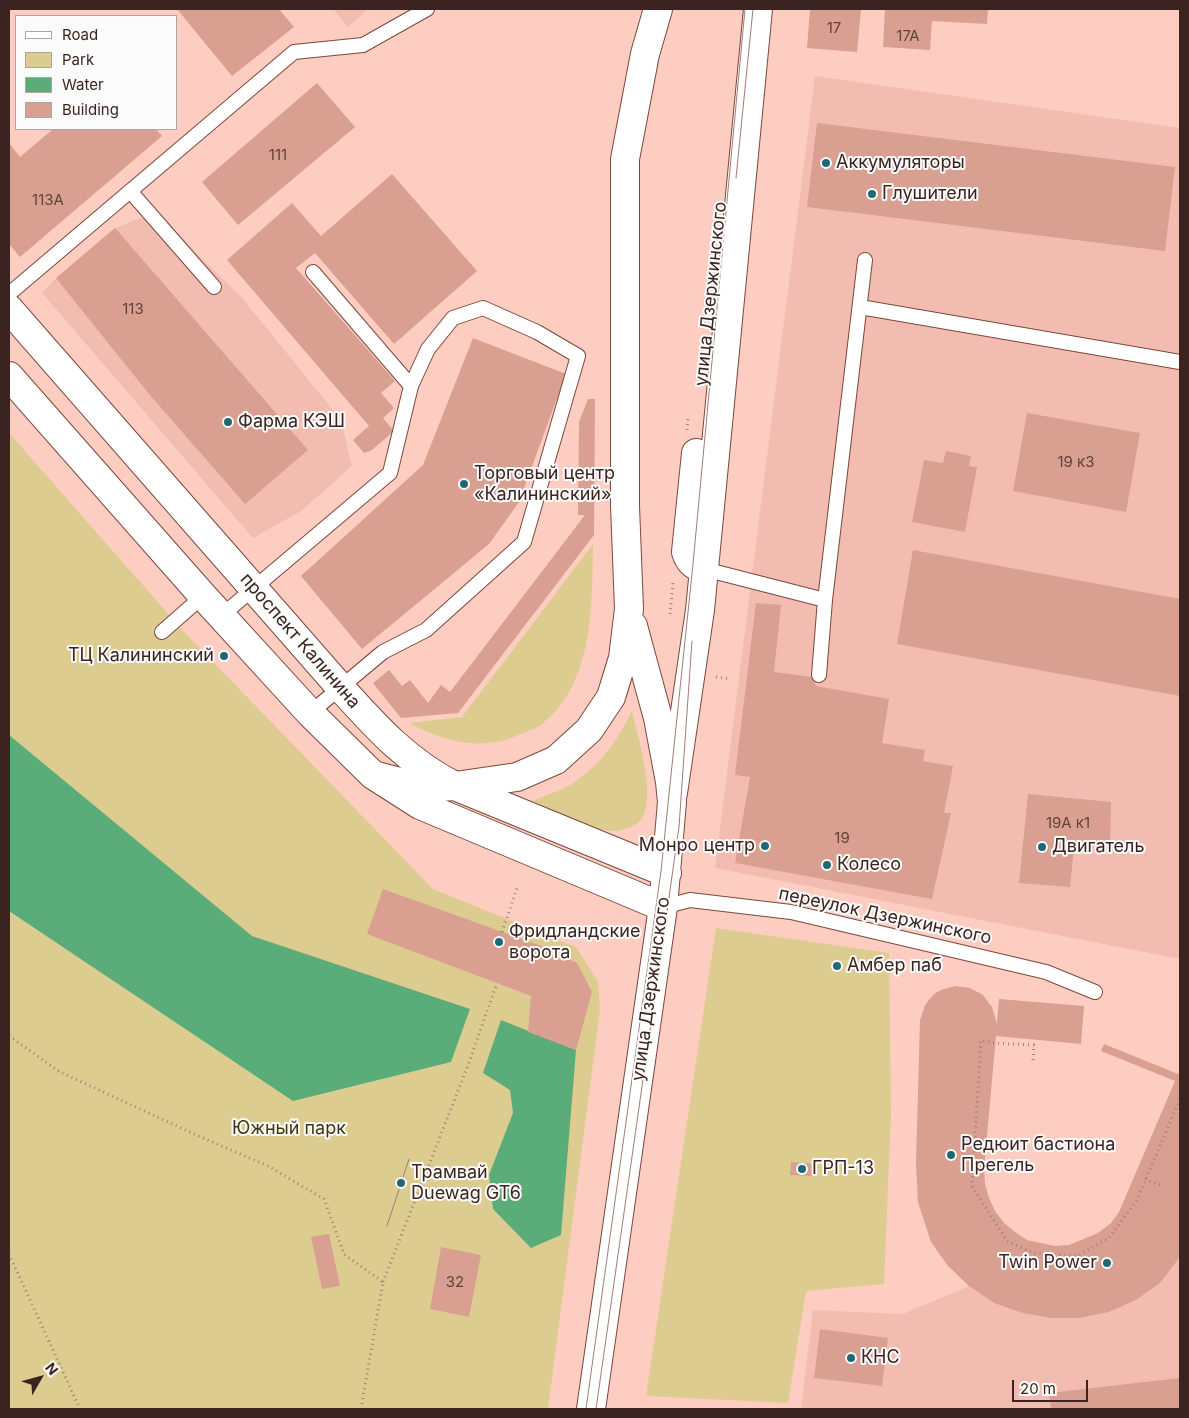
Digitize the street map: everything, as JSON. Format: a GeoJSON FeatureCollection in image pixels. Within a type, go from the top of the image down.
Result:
{"type":"FeatureCollection","features":[{"type":"Feature","properties":{"kind":"main road"},"geometry":{"type":"LineString","coordinates":[[373,775],[423,788],[455,786],[517,776],[556,760],[589,730],[611,697],[623,658],[629,609],[625,506],[625,159],[645,54],[658,9]]}},
{"type":"Feature","properties":{"kind":"main road","name":"улица Дзержинского"},"geometry":{"type":"LineString","coordinates":[[704,569],[697,567],[690,561],[686,552],[740,9]]}},
{"type":"Feature","properties":{"kind":"main road","name":"улица Дзержинского"},"geometry":{"type":"LineString","coordinates":[[591,1409],[663,907],[672,802],[692,673],[704,569],[758,9]]}},
{"type":"Feature","properties":{"kind":"main road","name":"проспект Калинина"},"geometry":{"type":"LineString","coordinates":[[9,308],[340,687],[380,732],[397,747],[436,776],[455,786],[667,873]]}},
{"type":"Feature","properties":{"kind":"main road"},"geometry":{"type":"LineString","coordinates":[[9,376],[221,616],[310,713],[373,775],[420,805],[663,907]]}},
{"type":"Feature","properties":{"kind":"main road"},"geometry":{"type":"LineString","coordinates":[[629,609],[658,718],[672,802]]}},
{"type":"Feature","properties":{"kind":"lane"},"geometry":{"type":"LineString","coordinates":[[9,294],[294,52],[363,45],[427,9]]}},
{"type":"Feature","properties":{"kind":"lane"},"geometry":{"type":"LineString","coordinates":[[130,191],[214,287]]}},
{"type":"Feature","properties":{"kind":"lane"},"geometry":{"type":"LineString","coordinates":[[819,675],[865,260]]}},
{"type":"Feature","properties":{"kind":"lane"},"geometry":{"type":"LineString","coordinates":[[313,272],[411,386]]}},
{"type":"Feature","properties":{"kind":"lane"},"geometry":{"type":"LineString","coordinates":[[860,307],[1180,362]]}},
{"type":"Feature","properties":{"kind":"lane"},"geometry":{"type":"LineString","coordinates":[[221,616],[390,472],[411,386],[428,349],[453,318],[483,308],[537,332],[578,356],[524,542],[426,630],[383,652],[310,713]]}},
{"type":"Feature","properties":{"kind":"lane"},"geometry":{"type":"LineString","coordinates":[[704,569],[826,600]]}},
{"type":"Feature","properties":{"kind":"lane"},"geometry":{"type":"LineString","coordinates":[[162,632],[203,596]]}},
{"type":"Feature","properties":{"kind":"lane","name":"переулок Дзержинского"},"geometry":{"type":"LineString","coordinates":[[663,907],[690,900],[791,912],[1046,972],[1095,992]]}},
{"type":"Feature","properties":{"kind":"path"},"geometry":{"type":"LineString","coordinates":[[502,932],[518,884]]}},
{"type":"Feature","properties":{"kind":"path"},"geometry":{"type":"LineString","coordinates":[[361,1409],[383,1282],[467,1068],[497,983]]}},
{"type":"Feature","properties":{"kind":"path"},"geometry":{"type":"LineString","coordinates":[[9,1036],[60,1072],[268,1166],[324,1200],[344,1254],[383,1282]]}},
{"type":"Feature","properties":{"kind":"path"},"geometry":{"type":"LineString","coordinates":[[1033,1060],[1034,1045],[995,1043],[981,1040],[972,1186],[1007,1241],[1034,1253],[1077,1256],[1109,1238],[1137,1200],[1180,1099]]}},
{"type":"Feature","properties":{"kind":"path"},"geometry":{"type":"LineString","coordinates":[[971,1090],[978,1090]]}},
{"type":"Feature","properties":{"kind":"path"},"geometry":{"type":"LineString","coordinates":[[967,1179],[972,1178]]}},
{"type":"Feature","properties":{"kind":"path"},"geometry":{"type":"LineString","coordinates":[[1145,1180],[1160,1185]]}},
{"type":"Feature","properties":{"kind":"path"},"geometry":{"type":"LineString","coordinates":[[9,1254],[80,1409]]}},
{"type":"Feature","properties":{"kind":"shaded area"},"geometry":{"type":"Polygon","coordinates":[[[333,9],[368,9],[348,27],[333,9]]]}},
{"type":"Feature","properties":{"kind":"shaded area"},"geometry":{"type":"Polygon","coordinates":[[[815,76],[1180,128],[1180,959],[715,868],[815,76]]]}},
{"type":"Feature","properties":{"kind":"shaded area"},"geometry":{"type":"Polygon","coordinates":[[[158,211],[200,257],[243,299],[341,420],[352,466],[301,511],[253,538],[42,293],[56,278],[115,228],[158,211]]]}},
{"type":"Feature","properties":{"kind":"shaded area"},"geometry":{"type":"Polygon","coordinates":[[[1180,1257],[1180,1409],[801,1409],[813,1310],[903,1314],[969,1286],[994,1303],[1022,1313],[1051,1318],[1080,1318],[1109,1312],[1136,1300],[1160,1283],[1180,1257]]]}},
{"type":"Feature","properties":{"kind":"green space","name":"Южный парк"},"geometry":{"type":"Polygon","coordinates":[[[9,433],[185,633],[433,889],[576,947],[598,982],[600,1010],[548,1409],[9,1409],[9,433]]]}},
{"type":"Feature","properties":{"kind":"green space"},"geometry":{"type":"Polygon","coordinates":[[[593,544],[590,617],[581,665],[572,687],[559,707],[542,724],[532,730],[506,739],[491,743],[477,743],[450,740],[409,723],[462,717],[593,544]]]}},
{"type":"Feature","properties":{"kind":"green space"},"geometry":{"type":"Polygon","coordinates":[[[632,711],[644,762],[647,790],[647,803],[640,821],[619,831],[594,828],[533,801],[569,786],[592,768],[614,743],[632,711]]]}},
{"type":"Feature","properties":{"kind":"green space"},"geometry":{"type":"Polygon","coordinates":[[[716,928],[889,953],[891,1112],[884,1284],[806,1291],[788,1403],[646,1396],[716,928]]]}},
{"type":"Feature","properties":{"kind":"water"},"geometry":{"type":"Polygon","coordinates":[[[9,735],[252,936],[470,1009],[451,1062],[293,1101],[9,911],[9,735]]]}},
{"type":"Feature","properties":{"kind":"water"},"geometry":{"type":"Polygon","coordinates":[[[501,1020],[576,1050],[561,1235],[531,1248],[493,1209],[489,1175],[513,1113],[510,1090],[483,1073],[501,1020]]]}},
{"type":"Feature","properties":{"kind":"building"},"geometry":{"type":"Polygon","coordinates":[[[177,9],[279,9],[294,27],[232,76],[177,9]]]}},
{"type":"Feature","properties":{"kind":"building"},"geometry":{"type":"Polygon","coordinates":[[[810,9],[861,9],[857,52],[807,48],[810,9]]]}},
{"type":"Feature","properties":{"kind":"building"},"geometry":{"type":"Polygon","coordinates":[[[885,9],[988,9],[987,24],[932,21],[930,50],[883,47],[885,9]]]}},
{"type":"Feature","properties":{"kind":"building"},"geometry":{"type":"Polygon","coordinates":[[[317,83],[355,127],[238,225],[202,182],[317,83]]]}},
{"type":"Feature","properties":{"kind":"building"},"geometry":{"type":"Polygon","coordinates":[[[817,123],[1175,167],[1165,251],[807,207],[817,123]]]}},
{"type":"Feature","properties":{"kind":"building"},"geometry":{"type":"Polygon","coordinates":[[[52,130],[157,130],[162,136],[20,257],[9,244],[9,143],[20,157],[52,130]]]}},
{"type":"Feature","properties":{"kind":"building"},"geometry":{"type":"Polygon","coordinates":[[[392,174],[477,271],[394,344],[315,253],[296,268],[395,381],[381,393],[394,408],[383,418],[394,431],[372,450],[364,453],[353,440],[369,426],[227,260],[292,203],[321,236],[392,174]]]}},
{"type":"Feature","properties":{"kind":"building"},"geometry":{"type":"Polygon","coordinates":[[[115,228],[308,450],[245,504],[149,394],[56,278],[115,228]]]}},
{"type":"Feature","properties":{"kind":"building","name":"Торговый центр «Калининский»"},"geometry":{"type":"Polygon","coordinates":[[[473,338],[566,374],[519,502],[489,544],[362,649],[301,576],[423,465],[473,338]]]}},
{"type":"Feature","properties":{"kind":"building"},"geometry":{"type":"Polygon","coordinates":[[[588,399],[595,399],[594,535],[458,713],[401,718],[373,683],[389,670],[402,686],[410,680],[428,703],[441,685],[450,692],[585,515],[578,515],[579,422],[588,399]]]}},
{"type":"Feature","properties":{"kind":"building"},"geometry":{"type":"Polygon","coordinates":[[[1027,413],[1140,433],[1126,512],[1013,491],[1027,413]]]}},
{"type":"Feature","properties":{"kind":"building"},"geometry":{"type":"Polygon","coordinates":[[[946,451],[971,456],[969,466],[977,467],[965,532],[912,522],[924,460],[943,463],[946,451]]]}},
{"type":"Feature","properties":{"kind":"building"},"geometry":{"type":"Polygon","coordinates":[[[913,550],[1180,599],[1180,696],[897,644],[913,550]]]}},
{"type":"Feature","properties":{"kind":"building"},"geometry":{"type":"Polygon","coordinates":[[[756,603],[781,605],[774,672],[812,677],[816,686],[889,699],[882,743],[925,750],[923,761],[953,766],[944,813],[951,813],[932,899],[735,863],[750,777],[735,775],[756,603]]]}},
{"type":"Feature","properties":{"kind":"building"},"geometry":{"type":"Polygon","coordinates":[[[1028,794],[1111,802],[1110,845],[1074,847],[1070,887],[1019,883],[1028,794]]]}},
{"type":"Feature","properties":{"kind":"building","name":"Фридландские ворота"},"geometry":{"type":"Polygon","coordinates":[[[383,889],[544,947],[577,963],[592,992],[576,1050],[528,1032],[531,996],[367,934],[383,889]]]}},
{"type":"Feature","properties":{"kind":"building","name":"Редюит бастиона Прегель"},"geometry":{"type":"Polygon","coordinates":[[[955,986],[970,988],[983,995],[992,1007],[997,1024],[999,999],[1084,1006],[1081,1044],[996,1036],[984,1169],[985,1184],[995,1211],[1004,1223],[1027,1240],[1055,1246],[1069,1245],[1098,1233],[1111,1223],[1119,1212],[1175,1081],[1101,1051],[1104,1044],[1178,1074],[1180,1072],[1180,1257],[1160,1283],[1136,1300],[1109,1312],[1080,1318],[1051,1318],[1022,1313],[994,1303],[969,1286],[948,1266],[931,1242],[918,1202],[916,1163],[920,1020],[925,1005],[934,994],[955,986]]]}},
{"type":"Feature","properties":{"kind":"building","name":"ГРП-13"},"geometry":{"type":"Polygon","coordinates":[[[791,1162],[814,1164],[813,1176],[790,1175],[791,1162]]]}},
{"type":"Feature","properties":{"kind":"building"},"geometry":{"type":"Polygon","coordinates":[[[329,1234],[340,1286],[322,1289],[311,1237],[329,1234]]]}},
{"type":"Feature","properties":{"kind":"building"},"geometry":{"type":"Polygon","coordinates":[[[441,1247],[481,1255],[469,1317],[430,1309],[441,1247]]]}},
{"type":"Feature","properties":{"kind":"building","name":"КНС"},"geometry":{"type":"Polygon","coordinates":[[[820,1329],[888,1338],[882,1386],[814,1378],[820,1329]]]}},
{"type":"Feature","properties":{"kind":"building"},"geometry":{"type":"Polygon","coordinates":[[[1180,1378],[1180,1409],[1051,1409],[1049,1393],[1180,1378]]]}},
{"type":"Feature","properties":{"kind":"tram line"},"geometry":{"type":"LineString","coordinates":[[586,1409],[661,871],[693,564],[745,9]]}},
{"type":"Feature","properties":{"kind":"tram line"},"geometry":{"type":"LineString","coordinates":[[736,178],[753,9]]}},
{"type":"Feature","properties":{"kind":"tram line"},"geometry":{"type":"LineString","coordinates":[[596,1409],[679,827],[692,641]]}},
{"type":"Feature","properties":{"kind":"tram line"},"geometry":{"type":"LineString","coordinates":[[387,1226],[409,1159]]}},
{"type":"Feature","properties":{"kind":"place","name":"Аккумуляторы"},"geometry":{"type":"Point","coordinates":[826,163]}},
{"type":"Feature","properties":{"kind":"place","name":"Глушители"},"geometry":{"type":"Point","coordinates":[872,194]}},
{"type":"Feature","properties":{"kind":"place","name":"Фарма КЭШ"},"geometry":{"type":"Point","coordinates":[228,422]}},
{"type":"Feature","properties":{"kind":"place","name":"Торговый центр «Калининский»"},"geometry":{"type":"Point","coordinates":[464,484]}},
{"type":"Feature","properties":{"kind":"place","name":"ТЦ Калининский"},"geometry":{"type":"Point","coordinates":[224,656]}},
{"type":"Feature","properties":{"kind":"place","name":"Монро центр"},"geometry":{"type":"Point","coordinates":[765,846]}},
{"type":"Feature","properties":{"kind":"place","name":"Двигатель"},"geometry":{"type":"Point","coordinates":[1042,847]}},
{"type":"Feature","properties":{"kind":"place","name":"Колесо"},"geometry":{"type":"Point","coordinates":[827,865]}},
{"type":"Feature","properties":{"kind":"place","name":"Фридландские ворота"},"geometry":{"type":"Point","coordinates":[499,942]}},
{"type":"Feature","properties":{"kind":"place","name":"Амбер паб"},"geometry":{"type":"Point","coordinates":[837,966]}},
{"type":"Feature","properties":{"kind":"place","name":"Редюит бастиона Прегель"},"geometry":{"type":"Point","coordinates":[951,1155]}},
{"type":"Feature","properties":{"kind":"place","name":"ГРП-13"},"geometry":{"type":"Point","coordinates":[802,1169]}},
{"type":"Feature","properties":{"kind":"place","name":"Трамвай Duewag GT6"},"geometry":{"type":"Point","coordinates":[401,1183]}},
{"type":"Feature","properties":{"kind":"place","name":"Twin Power"},"geometry":{"type":"Point","coordinates":[1107,1263]}},
{"type":"Feature","properties":{"kind":"place","name":"КНС"},"geometry":{"type":"Point","coordinates":[851,1358]}}]}
